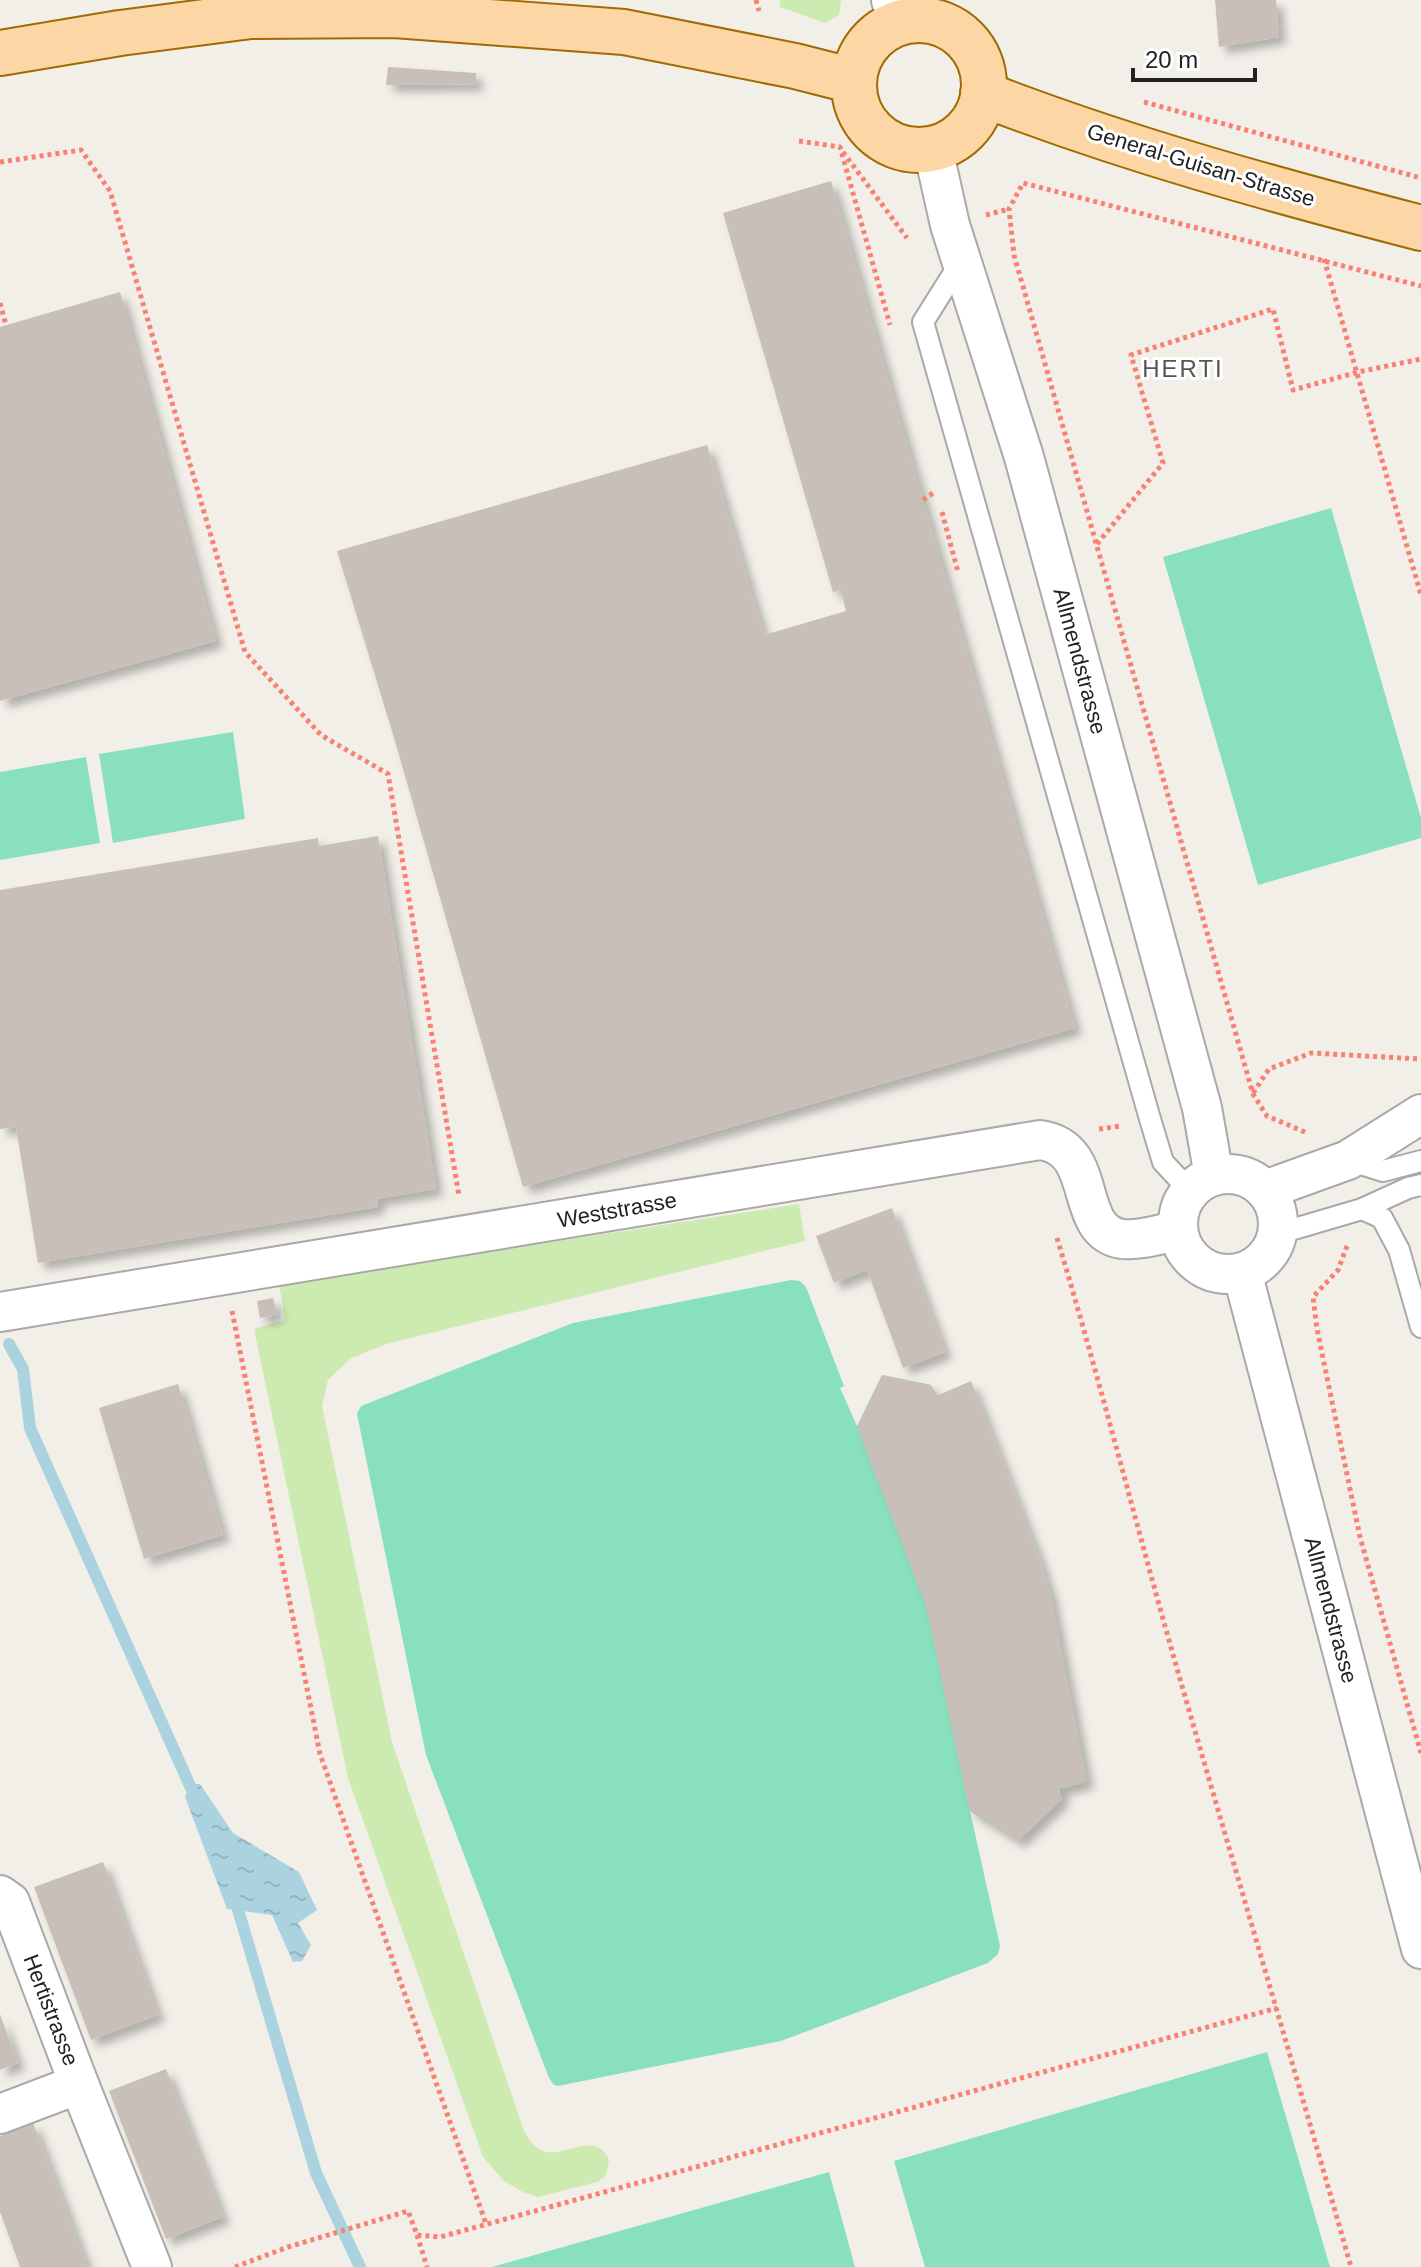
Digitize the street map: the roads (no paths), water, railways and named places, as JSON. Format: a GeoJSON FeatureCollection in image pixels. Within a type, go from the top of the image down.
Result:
{"type":"FeatureCollection","features":[{"type":"Feature","properties":{"kind":"main road"},"geometry":{"type":"LineString","coordinates":[[895,12],[916,20],[935,22],[952,30],[967,41],[983,75],[983,94],[978,113],[967,129],[933,149],[915,150],[883,140],[860,115],[854,99],[856,66],[895,12]]}},
{"type":"Feature","properties":{"kind":"main road"},"geometry":{"type":"LineString","coordinates":[[0,53],[251,16],[394,15],[624,32],[768,60],[854,81]]}},
{"type":"Feature","properties":{"kind":"main road","name":"General-Guisan-Strasse"},"geometry":{"type":"LineString","coordinates":[[983,94],[1045,117],[1305,198],[1421,228]]}},
{"type":"Feature","properties":{"kind":"street","name":"Allmendstrasse"},"geometry":{"type":"LineString","coordinates":[[933,149],[950,225],[1032,487],[1202,1108],[1202,1183]]}},
{"type":"Feature","properties":{"kind":"street"},"geometry":{"type":"LineString","coordinates":[[1265,1190],[1348,1160],[1421,1114]]}},
{"type":"Feature","properties":{"kind":"street","name":"Weststrasse"},"geometry":{"type":"LineString","coordinates":[[0,1312],[1040,1140],[1052,1141],[1072,1156],[1092,1213],[1107,1233],[1130,1239],[1178,1230]]}},
{"type":"Feature","properties":{"kind":"street"},"geometry":{"type":"LineString","coordinates":[[1228,1174],[1242,1175],[1265,1190],[1276,1211],[1278,1223],[1272,1247],[1264,1258],[1242,1272],[1225,1273],[1208,1270],[1193,1260],[1183,1246],[1178,1230],[1182,1202],[1202,1183],[1228,1174]]}},
{"type":"Feature","properties":{"kind":"street","name":"Allmendstrasse"},"geometry":{"type":"LineString","coordinates":[[1242,1272],[1421,1949]]}},
{"type":"Feature","properties":{"kind":"street","name":"Hertistrasse"},"geometry":{"type":"LineString","coordinates":[[0,1895],[10,1902],[152,2267]]}},
{"type":"Feature","properties":{"kind":"street","name":"Hertistrasse"},"geometry":{"type":"LineString","coordinates":[[0,2114],[79,2084]]}},
{"type":"Feature","properties":{"kind":"lane"},"geometry":{"type":"LineString","coordinates":[[962,260],[923,322],[1163,1162],[1202,1183]]}},
{"type":"Feature","properties":{"kind":"lane"},"geometry":{"type":"LineString","coordinates":[[1348,1160],[1383,1171],[1421,1161]]}},
{"type":"Feature","properties":{"kind":"lane"},"geometry":{"type":"LineString","coordinates":[[1277,1234],[1362,1209],[1421,1185]]}},
{"type":"Feature","properties":{"kind":"lane"},"geometry":{"type":"LineString","coordinates":[[1362,1209],[1382,1218],[1399,1250],[1421,1327]]}},
{"type":"Feature","properties":{"kind":"water"},"geometry":{"type":"Polygon","coordinates":[[[190,1784],[200,1784],[233,1833],[299,1872],[317,1910],[298,1923],[311,1945],[302,1961],[293,1962],[272,1915],[227,1909],[185,1797],[190,1784]]]}},
{"type":"Feature","properties":{"kind":"waterway"},"geometry":{"type":"LineString","coordinates":[[9,1344],[23,1369],[30,1428],[195,1797]]}},
{"type":"Feature","properties":{"kind":"waterway"},"geometry":{"type":"LineString","coordinates":[[234,1896],[316,2173],[360,2267]]}},
{"type":"Feature","properties":{"kind":"district","name":"HERTI"},"geometry":{"type":"Point","coordinates":[1183,368]}}]}
